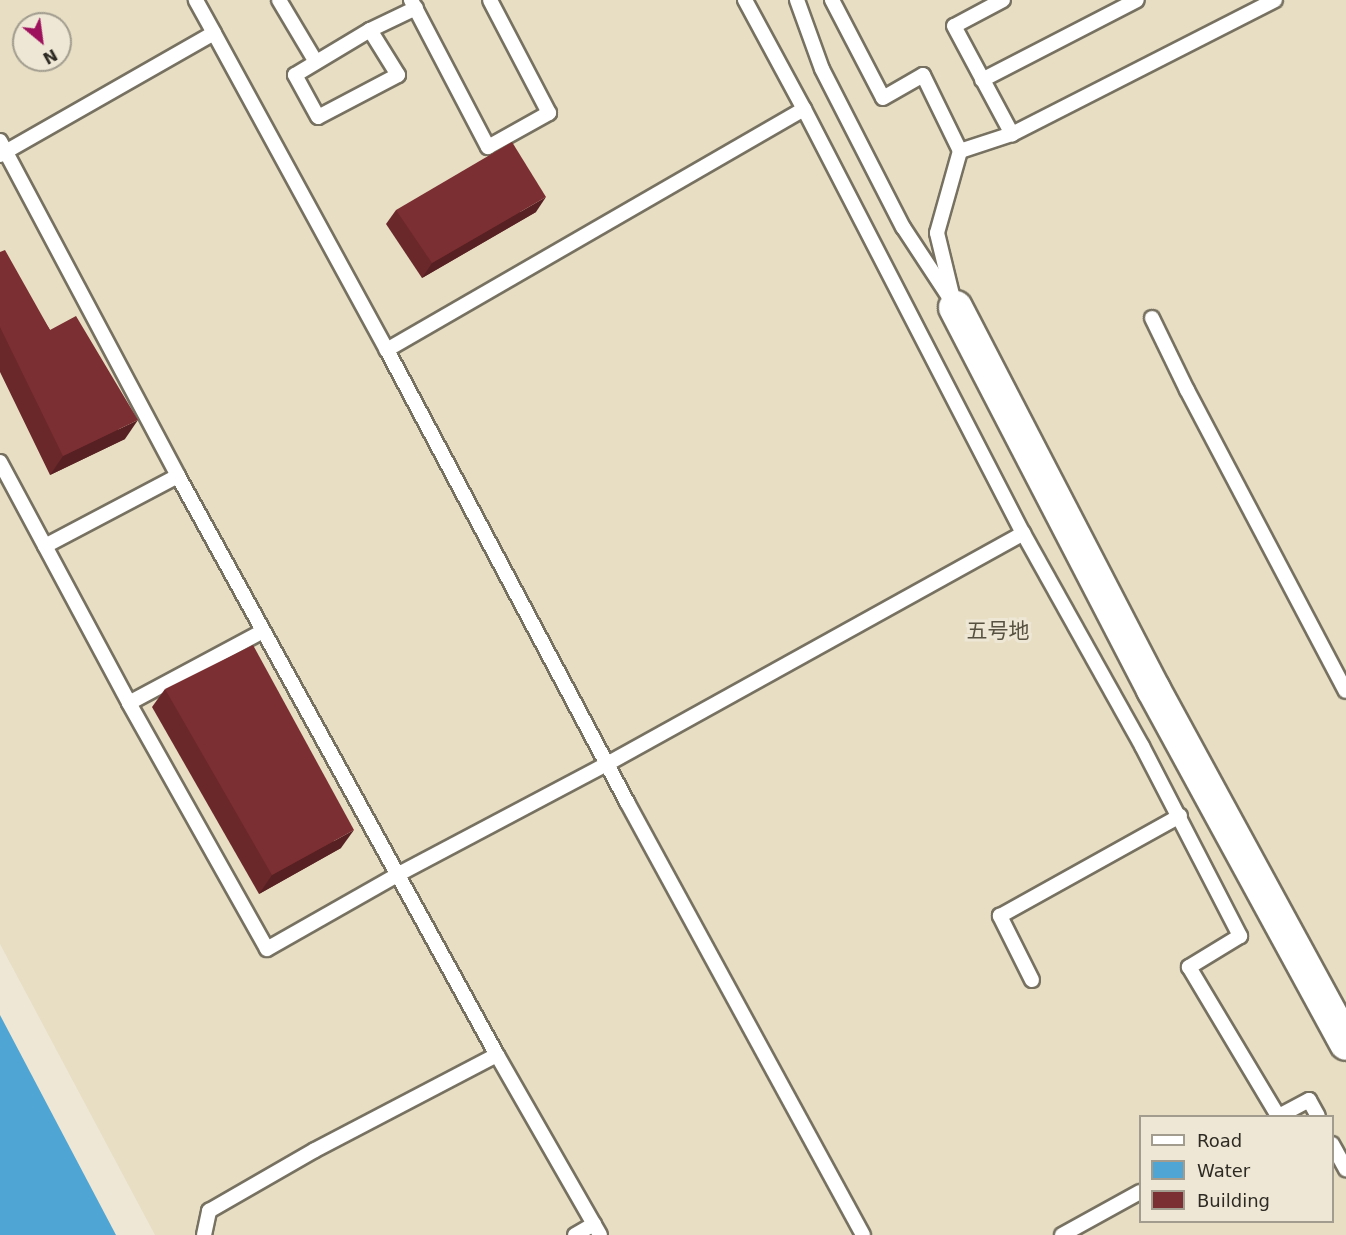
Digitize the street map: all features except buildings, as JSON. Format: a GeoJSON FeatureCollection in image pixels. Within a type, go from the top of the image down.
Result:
{"type":"FeatureCollection","features":[{"type":"Feature","properties":{"kind":"street"},"geometry":{"type":"LineString","coordinates":[[955,307],[1153,689],[1346,1043]]}},
{"type":"Feature","properties":{"kind":"lane"},"geometry":{"type":"LineString","coordinates":[[196,0],[863,1235]]}},
{"type":"Feature","properties":{"kind":"lane"},"geometry":{"type":"LineString","coordinates":[[279,0],[316,62]]}},
{"type":"Feature","properties":{"kind":"lane"},"geometry":{"type":"LineString","coordinates":[[370,30],[398,75],[318,117],[295,75],[413,4],[488,147],[549,113],[490,0]]}},
{"type":"Feature","properties":{"kind":"lane"},"geometry":{"type":"LineString","coordinates":[[745,0],[1023,533],[1180,816],[1240,936],[1189,967],[1277,1115]]}},
{"type":"Feature","properties":{"kind":"lane"},"geometry":{"type":"LineString","coordinates":[[797,0],[822,69],[892,206],[955,307]]}},
{"type":"Feature","properties":{"kind":"lane"},"geometry":{"type":"LineString","coordinates":[[832,0],[884,98],[923,75],[960,151],[937,233],[955,307]]}},
{"type":"Feature","properties":{"kind":"lane"},"geometry":{"type":"LineString","coordinates":[[1003,0],[954,26],[1012,134]]}},
{"type":"Feature","properties":{"kind":"lane"},"geometry":{"type":"LineString","coordinates":[[982,80],[1137,0]]}},
{"type":"Feature","properties":{"kind":"lane"},"geometry":{"type":"LineString","coordinates":[[960,151],[1012,134],[1275,0]]}},
{"type":"Feature","properties":{"kind":"lane"},"geometry":{"type":"LineString","coordinates":[[213,33],[2,149],[178,476],[496,1055],[597,1230],[575,1235]]}},
{"type":"Feature","properties":{"kind":"lane"},"geometry":{"type":"LineString","coordinates":[[387,350],[804,110]]}},
{"type":"Feature","properties":{"kind":"lane"},"geometry":{"type":"LineString","coordinates":[[1152,318],[1187,390],[1346,691]]}},
{"type":"Feature","properties":{"kind":"lane"},"geometry":{"type":"LineString","coordinates":[[0,462],[129,703],[267,949],[397,875],[607,764],[1023,533]]}},
{"type":"Feature","properties":{"kind":"lane"},"geometry":{"type":"LineString","coordinates":[[45,546],[178,476]]}},
{"type":"Feature","properties":{"kind":"lane"},"geometry":{"type":"LineString","coordinates":[[129,703],[263,631]]}},
{"type":"Feature","properties":{"kind":"lane"},"geometry":{"type":"LineString","coordinates":[[1032,980],[1000,916],[1180,816]]}},
{"type":"Feature","properties":{"kind":"lane"},"geometry":{"type":"LineString","coordinates":[[204,1235],[209,1211],[315,1150],[496,1055]]}},
{"type":"Feature","properties":{"kind":"lane"},"geometry":{"type":"LineString","coordinates":[[1280,1115],[1309,1100],[1317,1115]]}},
{"type":"Feature","properties":{"kind":"lane"},"geometry":{"type":"LineString","coordinates":[[1334,1148],[1346,1169]]}},
{"type":"Feature","properties":{"kind":"lane"},"geometry":{"type":"LineString","coordinates":[[1062,1235],[1139,1193]]}},
{"type":"Feature","properties":{"kind":"shaded area"},"geometry":{"type":"Polygon","coordinates":[[[0,0],[1346,0],[1346,1235],[155,1235],[0,944],[0,0]]]}},
{"type":"Feature","properties":{"kind":"water"},"geometry":{"type":"Polygon","coordinates":[[[0,1015],[116,1235],[0,1235],[0,1015]]]}},
{"type":"Feature","properties":{"kind":"district","name":"五号地"},"geometry":{"type":"Point","coordinates":[998,631]}}]}
